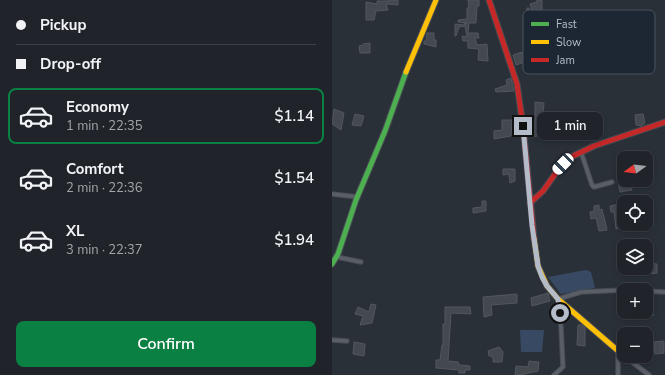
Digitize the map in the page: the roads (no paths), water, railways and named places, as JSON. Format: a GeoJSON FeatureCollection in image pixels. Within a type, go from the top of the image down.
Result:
{"type":"FeatureCollection","features":[{"type":"Feature","properties":{"kind":"street"},"geometry":{"type":"LineString","coordinates":[[332,264],[337,257],[358,197],[385,131],[412,56],[436,0]]}},
{"type":"Feature","properties":{"kind":"street"},"geometry":{"type":"LineString","coordinates":[[490,0],[517,84],[523,126],[532,225],[538,266],[547,286],[558,299],[617,351]]}},
{"type":"Feature","properties":{"kind":"street"},"geometry":{"type":"LineString","coordinates":[[530,203],[543,191],[553,176],[571,157],[594,146],[665,122]]}},
{"type":"Feature","properties":{"kind":"street"},"geometry":{"type":"LineString","coordinates":[[581,152],[594,187],[612,182]]}},
{"type":"Feature","properties":{"kind":"street"},"geometry":{"type":"LineString","coordinates":[[332,194],[358,197]]}},
{"type":"Feature","properties":{"kind":"street"},"geometry":{"type":"LineString","coordinates":[[337,257],[361,262]]}},
{"type":"Feature","properties":{"kind":"street"},"geometry":{"type":"LineString","coordinates":[[558,299],[581,292],[617,290]]}},
{"type":"Feature","properties":{"kind":"street"},"geometry":{"type":"LineString","coordinates":[[653,291],[665,292]]}},
{"type":"Feature","properties":{"kind":"street"},"geometry":{"type":"LineString","coordinates":[[554,375],[563,367],[558,299]]}},
{"type":"Feature","properties":{"kind":"street"},"geometry":{"type":"LineString","coordinates":[[332,340],[347,341]]}},
{"type":"Feature","properties":{"kind":"street"},"geometry":{"type":"LineString","coordinates":[[618,363],[618,375]]}},
{"type":"Feature","properties":{"kind":"street"},"geometry":{"type":"LineString","coordinates":[[633,363],[649,375]]}},
{"type":"Feature","properties":{"kind":"water"},"geometry":{"type":"Polygon","coordinates":[[[586,270],[591,272],[595,288],[561,294],[548,277],[586,270]]]}},
{"type":"Feature","properties":{"kind":"water"},"geometry":{"type":"Polygon","coordinates":[[[653,295],[654,316],[653,316],[653,295]]]}},
{"type":"Feature","properties":{"kind":"water"},"geometry":{"type":"Polygon","coordinates":[[[520,330],[544,330],[542,352],[521,352],[520,330]]]}}]}
